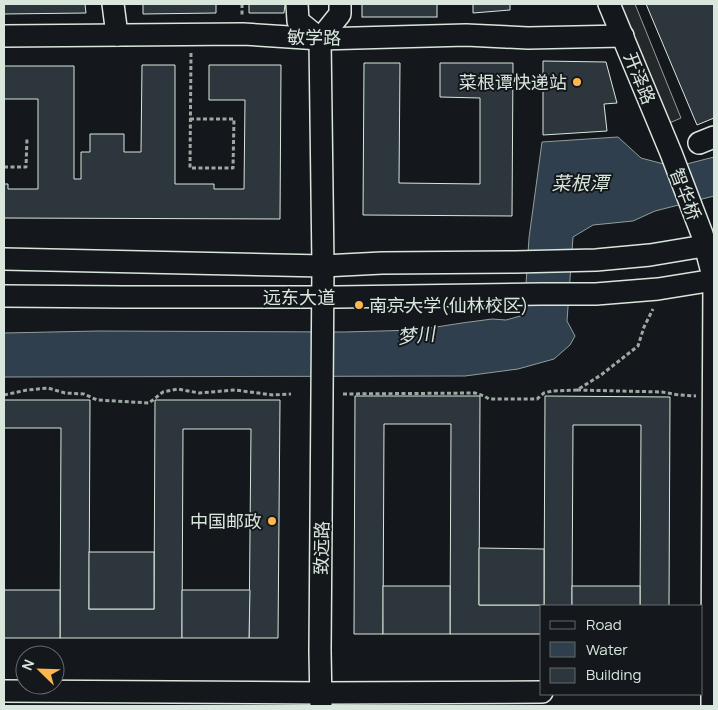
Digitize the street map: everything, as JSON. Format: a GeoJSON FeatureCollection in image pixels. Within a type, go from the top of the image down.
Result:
{"type":"FeatureCollection","features":[{"type":"Feature","properties":{"kind":"street"},"geometry":{"type":"LineString","coordinates":[[113,4],[117,34]]}},
{"type":"Feature","properties":{"kind":"street"},"geometry":{"type":"LineString","coordinates":[[297,4],[298,21],[320,39],[340,14],[340,4]]}},
{"type":"Feature","properties":{"kind":"street","name":"开泽路"},"geometry":{"type":"LineString","coordinates":[[609,4],[671,153]]}},
{"type":"Feature","properties":{"kind":"street","name":"敏学路"},"geometry":{"type":"LineString","coordinates":[[4,36],[243,34],[320,39],[466,35],[528,38],[623,36]]}},
{"type":"Feature","properties":{"kind":"street","name":"致远路"},"geometry":{"type":"LineString","coordinates":[[320,39],[322,325],[333,392],[320,652],[321,700]]}},
{"type":"Feature","properties":{"kind":"street","name":"智华桥"},"geometry":{"type":"LineString","coordinates":[[671,153],[707,242],[714,280],[710,695]]}},
{"type":"Feature","properties":{"kind":"street","name":"远东大道"},"geometry":{"type":"LineString","coordinates":[[4,259],[323,266],[382,263],[515,262],[596,260],[650,255],[707,242]]}},
{"type":"Feature","properties":{"kind":"street","name":"远东大道"},"geometry":{"type":"LineString","coordinates":[[4,296],[322,297],[596,294],[658,289],[714,280]]}},
{"type":"Feature","properties":{"kind":"street"},"geometry":{"type":"LineString","coordinates":[[4,691],[321,700],[540,692]]}},
{"type":"Feature","properties":{"kind":"path"},"geometry":{"type":"LineString","coordinates":[[190,119],[234,119],[233,168],[190,168],[190,119],[191,34]]}},
{"type":"Feature","properties":{"kind":"path"},"geometry":{"type":"LineString","coordinates":[[4,167],[26,167],[27,138]]}},
{"type":"Feature","properties":{"kind":"path"},"geometry":{"type":"LineString","coordinates":[[577,390],[601,375],[638,346],[644,327],[656,302]]}},
{"type":"Feature","properties":{"kind":"path"},"geometry":{"type":"LineString","coordinates":[[4,395],[48,388],[66,393],[84,394],[97,400],[149,403],[163,392],[178,389],[199,393],[235,390],[273,395],[291,394]]}},
{"type":"Feature","properties":{"kind":"path"},"geometry":{"type":"LineString","coordinates":[[333,392],[475,393],[489,399],[537,399],[544,393],[552,391],[577,390],[662,392],[679,395],[714,396]]}},
{"type":"Feature","properties":{"kind":"shaded area"},"geometry":{"type":"Polygon","coordinates":[[[618,4],[635,4],[681,118],[667,124],[618,4]]]}},
{"type":"Feature","properties":{"kind":"water"},"geometry":{"type":"Polygon","coordinates":[[[618,137],[641,158],[675,167],[714,157],[714,196],[655,211],[633,221],[593,225],[573,237],[567,321],[575,336],[570,345],[554,359],[518,369],[465,376],[4,377],[4,333],[417,330],[492,319],[506,320],[524,315],[529,238],[542,142],[618,137]]]}},
{"type":"Feature","properties":{"kind":"building"},"geometry":{"type":"Polygon","coordinates":[[[4,4],[85,4],[86,13],[4,14],[4,4]]]}},
{"type":"Feature","properties":{"kind":"building"},"geometry":{"type":"Polygon","coordinates":[[[143,4],[216,4],[216,13],[143,14],[143,4]]]}},
{"type":"Feature","properties":{"kind":"building"},"geometry":{"type":"Polygon","coordinates":[[[249,4],[285,4],[284,13],[249,13],[249,4]]]}},
{"type":"Feature","properties":{"kind":"building"},"geometry":{"type":"Polygon","coordinates":[[[362,4],[437,4],[437,17],[362,17],[362,4]]]}},
{"type":"Feature","properties":{"kind":"building"},"geometry":{"type":"Polygon","coordinates":[[[473,4],[510,4],[510,10],[473,13],[473,4]]]}},
{"type":"Feature","properties":{"kind":"building"},"geometry":{"type":"Polygon","coordinates":[[[646,4],[714,4],[714,118],[697,125],[646,4]]]}},
{"type":"Feature","properties":{"kind":"building","name":"菜根谭快递站"},"geometry":{"type":"Polygon","coordinates":[[[543,61],[606,62],[617,103],[604,104],[607,131],[543,135],[543,61]]]}},
{"type":"Feature","properties":{"kind":"building"},"geometry":{"type":"Polygon","coordinates":[[[364,63],[400,63],[399,183],[480,184],[480,98],[440,97],[440,63],[513,63],[512,216],[363,215],[364,63]]]}},
{"type":"Feature","properties":{"kind":"building"},"geometry":{"type":"Polygon","coordinates":[[[142,65],[175,65],[175,184],[214,184],[214,189],[244,189],[245,100],[209,100],[209,65],[281,65],[280,219],[4,218],[4,184],[8,184],[8,189],[38,189],[38,99],[4,99],[4,66],[74,66],[74,179],[81,179],[81,152],[90,152],[90,134],[124,134],[124,152],[141,152],[142,65]]]}},
{"type":"Feature","properties":{"kind":"building"},"geometry":{"type":"Polygon","coordinates":[[[355,396],[480,396],[479,605],[540,605],[540,634],[450,634],[451,424],[384,424],[383,634],[354,634],[355,396]]]}},
{"type":"Feature","properties":{"kind":"building"},"geometry":{"type":"Polygon","coordinates":[[[545,396],[670,397],[669,605],[640,605],[641,425],[573,425],[572,605],[544,605],[545,396]]]}},
{"type":"Feature","properties":{"kind":"building"},"geometry":{"type":"Polygon","coordinates":[[[4,400],[90,400],[89,609],[154,609],[155,400],[280,400],[278,638],[249,638],[251,429],[183,429],[182,638],[60,638],[61,428],[4,428],[4,400]]]}},
{"type":"Feature","properties":{"kind":"building"},"geometry":{"type":"Polygon","coordinates":[[[479,548],[544,549],[544,605],[479,605],[479,548]]]}},
{"type":"Feature","properties":{"kind":"building"},"geometry":{"type":"Polygon","coordinates":[[[89,552],[154,552],[154,609],[89,609],[89,552]]]}},
{"type":"Feature","properties":{"kind":"building"},"geometry":{"type":"Polygon","coordinates":[[[383,586],[450,586],[450,634],[383,634],[383,586]]]}},
{"type":"Feature","properties":{"kind":"building"},"geometry":{"type":"Polygon","coordinates":[[[572,586],[640,586],[640,605],[572,605],[572,586]]]}},
{"type":"Feature","properties":{"kind":"building"},"geometry":{"type":"Polygon","coordinates":[[[4,590],[60,590],[60,638],[4,638],[4,590]]]}},
{"type":"Feature","properties":{"kind":"building"},"geometry":{"type":"Polygon","coordinates":[[[182,590],[250,590],[249,638],[182,638],[182,590]]]}},
{"type":"Feature","properties":{"kind":"place","name":"菜根谭快递站"},"geometry":{"type":"Point","coordinates":[577,82]}},
{"type":"Feature","properties":{"kind":"place","name":"南京大学(仙林校区)"},"geometry":{"type":"Point","coordinates":[359,305]}},
{"type":"Feature","properties":{"kind":"place","name":"中国邮政"},"geometry":{"type":"Point","coordinates":[272,521]}},
{"type":"Feature","properties":{"kind":"water label","name":"菜根潭"},"geometry":{"type":"Point","coordinates":[580,183]}},
{"type":"Feature","properties":{"kind":"water label","name":"梦川"},"geometry":{"type":"Point","coordinates":[416,335]}}]}
